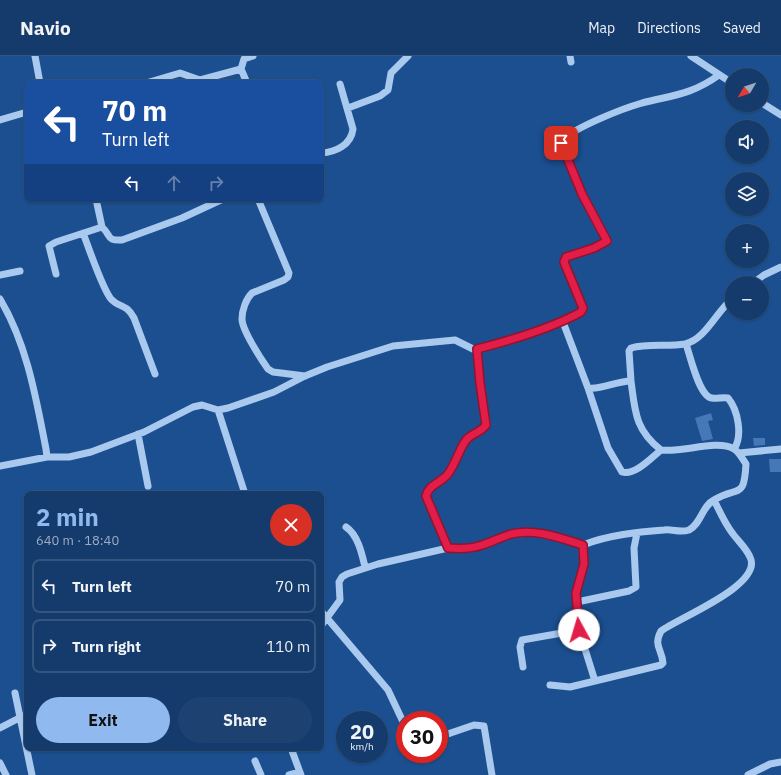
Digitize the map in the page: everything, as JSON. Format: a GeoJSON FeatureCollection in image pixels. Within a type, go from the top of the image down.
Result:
{"type":"FeatureCollection","features":[{"type":"Feature","properties":{"kind":"street"},"geometry":{"type":"LineString","coordinates":[[35,56],[39,80]]}},
{"type":"Feature","properties":{"kind":"street"},"geometry":{"type":"LineString","coordinates":[[246,80],[241,69],[244,59],[253,56]]}},
{"type":"Feature","properties":{"kind":"street"},"geometry":{"type":"LineString","coordinates":[[348,108],[380,96],[388,90],[391,73],[408,56]]}},
{"type":"Feature","properties":{"kind":"street"},"geometry":{"type":"LineString","coordinates":[[691,56],[725,79]]}},
{"type":"Feature","properties":{"kind":"street"},"geometry":{"type":"LineString","coordinates":[[156,80],[180,73],[200,80],[241,69]]}},
{"type":"Feature","properties":{"kind":"street"},"geometry":{"type":"LineString","coordinates":[[0,466],[46,457],[76,455],[138,434],[198,405],[218,410],[274,392],[305,376],[393,346],[455,340],[468,347],[477,349],[510,341],[562,322],[581,312],[583,308],[564,262],[566,257],[594,248],[607,241],[572,172],[561,143],[563,139],[584,127],[640,104],[696,90],[719,75]]}},
{"type":"Feature","properties":{"kind":"street"},"geometry":{"type":"LineString","coordinates":[[324,152],[339,149],[352,136],[353,129],[340,84]]}},
{"type":"Feature","properties":{"kind":"street"},"geometry":{"type":"LineString","coordinates":[[769,107],[781,115]]}},
{"type":"Feature","properties":{"kind":"street"},"geometry":{"type":"LineString","coordinates":[[0,120],[24,113]]}},
{"type":"Feature","properties":{"kind":"street"},"geometry":{"type":"LineString","coordinates":[[97,202],[102,227],[108,238],[114,240],[122,240],[182,218],[217,202]]}},
{"type":"Feature","properties":{"kind":"street"},"geometry":{"type":"LineString","coordinates":[[259,202],[289,273],[288,277],[284,280],[252,293],[248,297],[242,319],[245,330],[268,369],[273,372],[305,376]]}},
{"type":"Feature","properties":{"kind":"street"},"geometry":{"type":"LineString","coordinates":[[56,274],[48,246],[102,227]]}},
{"type":"Feature","properties":{"kind":"street"},"geometry":{"type":"LineString","coordinates":[[83,233],[108,294],[115,303],[130,310],[155,374]]}},
{"type":"Feature","properties":{"kind":"street"},"geometry":{"type":"LineString","coordinates":[[763,276],[781,267]]}},
{"type":"Feature","properties":{"kind":"street"},"geometry":{"type":"LineString","coordinates":[[0,275],[20,271]]}},
{"type":"Feature","properties":{"kind":"street"},"geometry":{"type":"LineString","coordinates":[[0,298],[14,327],[28,364],[46,449],[46,457]]}},
{"type":"Feature","properties":{"kind":"street"},"geometry":{"type":"LineString","coordinates":[[661,450],[640,426],[635,417],[629,351],[631,348],[686,344],[711,325],[717,314],[725,306]]}},
{"type":"Feature","properties":{"kind":"street"},"geometry":{"type":"LineString","coordinates":[[562,322],[588,388],[608,448],[622,472],[628,473],[644,464],[661,450],[678,451],[721,445],[736,451],[781,449]]}},
{"type":"Feature","properties":{"kind":"street"},"geometry":{"type":"LineString","coordinates":[[686,344],[700,387],[706,396],[711,398],[728,398],[731,401],[735,411],[739,435],[736,451]]}},
{"type":"Feature","properties":{"kind":"street"},"geometry":{"type":"LineString","coordinates":[[448,548],[426,496],[432,486],[446,476],[453,467],[465,440],[482,430],[486,425],[477,349]]}},
{"type":"Feature","properties":{"kind":"street"},"geometry":{"type":"LineString","coordinates":[[588,388],[593,389],[619,381],[631,381]]}},
{"type":"Feature","properties":{"kind":"street"},"geometry":{"type":"LineString","coordinates":[[218,410],[244,491]]}},
{"type":"Feature","properties":{"kind":"street"},"geometry":{"type":"LineString","coordinates":[[138,434],[148,486]]}},
{"type":"Feature","properties":{"kind":"street"},"geometry":{"type":"LineString","coordinates":[[324,621],[338,606],[340,600],[339,582],[342,577],[365,568],[448,548],[468,549],[481,546],[511,534],[527,532],[540,533],[583,545],[595,540],[637,533],[667,530],[684,531],[690,529],[714,500],[739,490],[743,486],[746,464],[736,451]]}},
{"type":"Feature","properties":{"kind":"street"},"geometry":{"type":"LineString","coordinates":[[550,685],[570,687],[661,665],[663,663],[663,659],[657,645],[658,637],[661,631],[715,601],[736,587],[748,574],[752,564],[750,557],[726,524],[714,500]]}},
{"type":"Feature","properties":{"kind":"street"},"geometry":{"type":"LineString","coordinates":[[346,527],[350,530],[354,538],[365,568]]}},
{"type":"Feature","properties":{"kind":"street"},"geometry":{"type":"LineString","coordinates":[[577,602],[634,589],[636,587],[634,552],[637,533]]}},
{"type":"Feature","properties":{"kind":"street"},"geometry":{"type":"LineString","coordinates":[[583,545],[584,564],[576,593],[579,630],[595,681]]}},
{"type":"Feature","properties":{"kind":"street"},"geometry":{"type":"LineString","coordinates":[[324,615],[388,690],[398,711]]}},
{"type":"Feature","properties":{"kind":"street"},"geometry":{"type":"LineString","coordinates":[[523,667],[520,647],[522,640],[579,630]]}},
{"type":"Feature","properties":{"kind":"street"},"geometry":{"type":"LineString","coordinates":[[0,728],[24,715],[15,693]]}},
{"type":"Feature","properties":{"kind":"street"},"geometry":{"type":"LineString","coordinates":[[448,734],[474,725],[484,726],[492,775]]}},
{"type":"Feature","properties":{"kind":"street"},"geometry":{"type":"LineString","coordinates":[[29,751],[32,775]]}},
{"type":"Feature","properties":{"kind":"street"},"geometry":{"type":"LineString","coordinates":[[289,775],[300,774],[292,751]]}},
{"type":"Feature","properties":{"kind":"street"},"geometry":{"type":"LineString","coordinates":[[255,761],[261,775]]}},
{"type":"Feature","properties":{"kind":"street"},"geometry":{"type":"LineString","coordinates":[[748,775],[770,764],[781,762]]}},
{"type":"Feature","properties":{"kind":"street"},"geometry":{"type":"LineString","coordinates":[[0,763],[6,775]]}},
{"type":"Feature","properties":{"kind":"building"},"geometry":{"type":"Polygon","coordinates":[[[711,413],[713,420],[708,421],[713,439],[702,441],[695,418],[711,413]]]}},
{"type":"Feature","properties":{"kind":"building"},"geometry":{"type":"Polygon","coordinates":[[[753,438],[765,438],[765,445],[754,446],[753,438]]]}},
{"type":"Feature","properties":{"kind":"building"},"geometry":{"type":"Polygon","coordinates":[[[769,459],[781,459],[781,472],[770,472],[769,459]]]}},
{"type":"Feature","properties":{"kind":"route"},"geometry":{"type":"LineString","coordinates":[[561,143],[582,194],[607,241],[594,248],[570,255],[566,257],[564,262],[583,308],[581,312],[562,322],[552,324],[510,341],[477,349],[480,383],[486,412],[486,425],[482,430],[465,440],[459,457],[453,467],[446,476],[432,486],[426,496],[448,548],[468,549],[481,546],[511,534],[527,532],[540,533],[583,545],[584,564],[582,576],[576,593],[579,630]]}}]}
